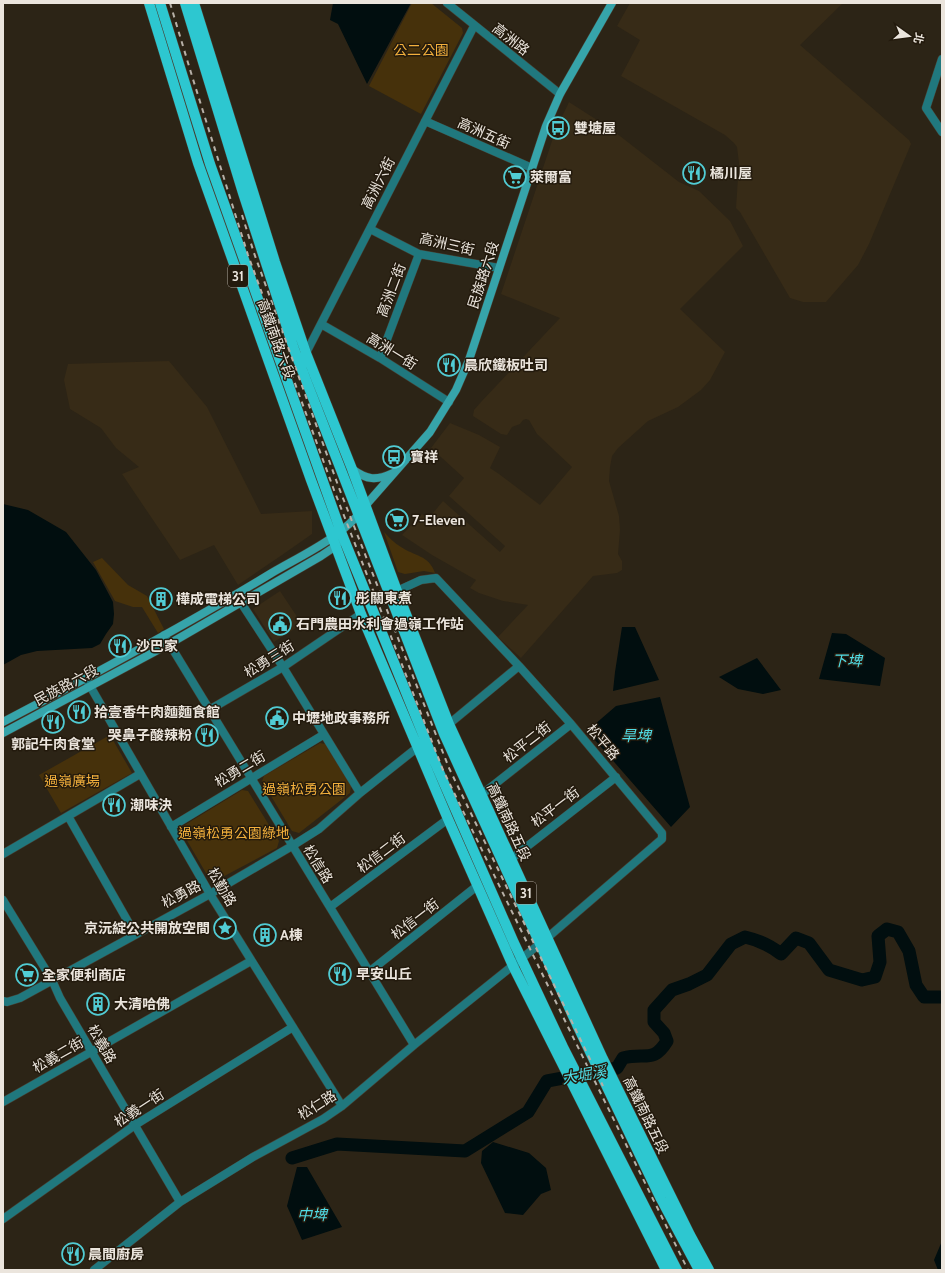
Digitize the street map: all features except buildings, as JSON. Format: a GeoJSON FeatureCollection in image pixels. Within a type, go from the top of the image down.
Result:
{"type":"FeatureCollection","features":[{"type":"Feature","properties":{"kind":"main road","name":"高鐵南路六段"},"geometry":{"type":"LineString","coordinates":[[149,3],[188,134],[334,542]]}},
{"type":"Feature","properties":{"kind":"main road","name":"高鐵南路六段"},"geometry":{"type":"LineString","coordinates":[[160,3],[210,164],[341,532]]}},
{"type":"Feature","properties":{"kind":"main road","name":"高鐵南路六段"},"geometry":{"type":"LineString","coordinates":[[185,3],[217,108],[296,352],[359,515]]}},
{"type":"Feature","properties":{"kind":"main road","name":"高鐵南路六段"},"geometry":{"type":"LineString","coordinates":[[194,3],[275,262],[306,353],[365,506]]}},
{"type":"Feature","properties":{"kind":"main road","name":"民族路六段"},"geometry":{"type":"LineString","coordinates":[[3,722],[169,644],[241,603],[334,542],[341,532],[359,515],[365,506],[397,471],[430,432],[456,390],[469,360],[546,126],[560,94],[612,3]]}},
{"type":"Feature","properties":{"kind":"main road"},"geometry":{"type":"LineString","coordinates":[[217,108],[239,148]]}},
{"type":"Feature","properties":{"kind":"main road"},"geometry":{"type":"LineString","coordinates":[[188,134],[210,164]]}},
{"type":"Feature","properties":{"kind":"main road"},"geometry":{"type":"LineString","coordinates":[[352,469],[361,476],[375,479],[397,471]]}},
{"type":"Feature","properties":{"kind":"main road","name":"高鐵南路五段"},"geometry":{"type":"LineString","coordinates":[[365,506],[449,724],[511,859],[582,1034],[661,1199],[699,1270]]}},
{"type":"Feature","properties":{"kind":"main road","name":"高鐵南路五段"},"geometry":{"type":"LineString","coordinates":[[359,515],[444,734],[544,941],[690,1235],[709,1270]]}},
{"type":"Feature","properties":{"kind":"main road","name":"31"},"geometry":{"type":"LineString","coordinates":[[341,532],[429,749],[521,959],[563,1047],[677,1270]]}},
{"type":"Feature","properties":{"kind":"main road","name":"民族路六段"},"geometry":{"type":"LineString","coordinates":[[3,733],[164,635],[334,542]]}},
{"type":"Feature","properties":{"kind":"main road","name":"31"},"geometry":{"type":"LineString","coordinates":[[334,542],[361,614],[448,819],[513,966],[666,1270]]}},
{"type":"Feature","properties":{"kind":"main road"},"geometry":{"type":"LineString","coordinates":[[661,1199],[690,1235]]}},
{"type":"Feature","properties":{"kind":"main road"},"geometry":{"type":"LineString","coordinates":[[643,1226],[670,1258]]}},
{"type":"Feature","properties":{"kind":"street","name":"高洲路"},"geometry":{"type":"LineString","coordinates":[[447,3],[560,94]]}},
{"type":"Feature","properties":{"kind":"street","name":"高洲六街"},"geometry":{"type":"LineString","coordinates":[[306,353],[474,26]]}},
{"type":"Feature","properties":{"kind":"street"},"geometry":{"type":"LineString","coordinates":[[942,60],[926,108],[942,132]]}},
{"type":"Feature","properties":{"kind":"street","name":"高洲五街"},"geometry":{"type":"LineString","coordinates":[[425,121],[532,168]]}},
{"type":"Feature","properties":{"kind":"street","name":"高洲三街"},"geometry":{"type":"LineString","coordinates":[[370,229],[419,254],[499,268]]}},
{"type":"Feature","properties":{"kind":"street","name":"高洲二街"},"geometry":{"type":"LineString","coordinates":[[380,358],[419,254]]}},
{"type":"Feature","properties":{"kind":"street","name":"高洲一街"},"geometry":{"type":"LineString","coordinates":[[321,324],[380,358],[449,402]]}},
{"type":"Feature","properties":{"kind":"street","name":"松平路"},"geometry":{"type":"LineString","coordinates":[[397,591],[421,580],[436,578],[571,724],[662,833],[662,840],[544,941]]}},
{"type":"Feature","properties":{"kind":"street"},"geometry":{"type":"LineString","coordinates":[[236,595],[283,667],[360,793]]}},
{"type":"Feature","properties":{"kind":"street","name":"松勇三街"},"geometry":{"type":"LineString","coordinates":[[209,710],[283,667],[361,614]]}},
{"type":"Feature","properties":{"kind":"street","name":"松信路"},"geometry":{"type":"LineString","coordinates":[[164,635],[300,861],[330,907],[368,972],[414,1045]]}},
{"type":"Feature","properties":{"kind":"street"},"geometry":{"type":"LineString","coordinates":[[449,724],[519,666]]}},
{"type":"Feature","properties":{"kind":"street","name":"松勤路"},"geometry":{"type":"LineString","coordinates":[[88,682],[210,894],[342,1106]]}},
{"type":"Feature","properties":{"kind":"street","name":"松平二街"},"geometry":{"type":"LineString","coordinates":[[481,795],[571,724]]}},
{"type":"Feature","properties":{"kind":"street","name":"松勇二街"},"geometry":{"type":"LineString","coordinates":[[171,827],[323,734]]}},
{"type":"Feature","properties":{"kind":"street","name":"松勇路"},"geometry":{"type":"LineString","coordinates":[[3,1001],[7,1002],[20,998],[210,894],[292,846],[319,828],[418,747]]}},
{"type":"Feature","properties":{"kind":"street"},"geometry":{"type":"LineString","coordinates":[[3,854],[140,774]]}},
{"type":"Feature","properties":{"kind":"street","name":"松平一街"},"geometry":{"type":"LineString","coordinates":[[511,859],[616,777]]}},
{"type":"Feature","properties":{"kind":"street"},"geometry":{"type":"LineString","coordinates":[[68,816],[135,934]]}},
{"type":"Feature","properties":{"kind":"street","name":"松信二街"},"geometry":{"type":"LineString","coordinates":[[330,907],[448,819]]}},
{"type":"Feature","properties":{"kind":"street","name":"松信一街"},"geometry":{"type":"LineString","coordinates":[[368,972],[477,886]]}},
{"type":"Feature","properties":{"kind":"street","name":"松義路"},"geometry":{"type":"LineString","coordinates":[[3,900],[52,980],[60,998],[180,1202]]}},
{"type":"Feature","properties":{"kind":"street","name":"松仁路"},"geometry":{"type":"LineString","coordinates":[[94,1270],[180,1202],[253,1157],[323,1119],[342,1106],[414,1045],[544,941]]}},
{"type":"Feature","properties":{"kind":"street","name":"松義二街"},"geometry":{"type":"LineString","coordinates":[[3,1102],[251,961]]}},
{"type":"Feature","properties":{"kind":"street","name":"松義一街"},"geometry":{"type":"LineString","coordinates":[[3,1219],[135,1125],[293,1027]]}},
{"type":"Feature","properties":{"kind":"shaded area"},"geometry":{"type":"Polygon","coordinates":[[[630,3],[843,3],[800,45],[909,140],[911,144],[869,244],[858,265],[826,302],[803,302],[790,298],[740,212],[736,208],[739,163],[737,147],[734,143],[725,135],[621,76],[640,40],[617,26],[630,3]]]}},
{"type":"Feature","properties":{"kind":"shaded area"},"geometry":{"type":"Polygon","coordinates":[[[569,102],[611,129],[679,182],[699,191],[730,221],[743,246],[680,309],[725,352],[710,380],[701,390],[678,407],[648,421],[618,448],[612,456],[609,481],[619,516],[620,530],[618,554],[622,561],[622,570],[617,573],[593,576],[521,658],[498,637],[528,605],[503,601],[479,593],[470,588],[476,580],[432,555],[402,535],[422,514],[428,519],[443,501],[500,552],[505,546],[449,496],[464,478],[431,448],[450,423],[479,435],[500,447],[490,468],[540,505],[572,467],[537,434],[529,420],[523,420],[520,424],[512,427],[507,435],[501,434],[473,416],[474,410],[481,402],[560,318],[501,294],[556,129],[569,102]]]}},
{"type":"Feature","properties":{"kind":"shaded area"},"geometry":{"type":"Polygon","coordinates":[[[169,361],[207,407],[261,514],[312,511],[312,534],[238,585],[214,545],[180,560],[122,474],[139,467],[116,448],[101,428],[70,409],[64,380],[68,364],[169,361]]]}},
{"type":"Feature","properties":{"kind":"shaded area"},"geometry":{"type":"Polygon","coordinates":[[[280,591],[302,624],[274,642],[253,609],[280,591]]]}},
{"type":"Feature","properties":{"kind":"green space","name":"公二公園"},"geometry":{"type":"Polygon","coordinates":[[[412,3],[431,3],[462,28],[463,33],[421,114],[369,86],[412,3]]]}},
{"type":"Feature","properties":{"kind":"green space"},"geometry":{"type":"Polygon","coordinates":[[[384,532],[398,545],[425,559],[435,573],[424,571],[405,574],[398,572],[384,532]]]}},
{"type":"Feature","properties":{"kind":"green space"},"geometry":{"type":"Polygon","coordinates":[[[102,558],[128,585],[147,596],[164,629],[158,633],[142,607],[133,607],[115,601],[93,562],[102,558]]]}},
{"type":"Feature","properties":{"kind":"green space","name":"過嶺廣場"},"geometry":{"type":"Polygon","coordinates":[[[110,735],[132,773],[61,813],[39,775],[110,735]]]}},
{"type":"Feature","properties":{"kind":"green space","name":"過嶺松勇公園"},"geometry":{"type":"Polygon","coordinates":[[[320,743],[325,744],[351,786],[350,793],[299,833],[292,831],[262,781],[264,776],[320,743]]]}},
{"type":"Feature","properties":{"kind":"green space","name":"過嶺松勇公園綠地"},"geometry":{"type":"Polygon","coordinates":[[[242,790],[248,791],[279,841],[277,848],[215,881],[210,880],[182,832],[183,826],[242,790]]]}},
{"type":"Feature","properties":{"kind":"water"},"geometry":{"type":"Polygon","coordinates":[[[333,3],[411,3],[367,84],[338,24],[330,20],[333,3]]]}},
{"type":"Feature","properties":{"kind":"water"},"geometry":{"type":"Polygon","coordinates":[[[3,504],[28,510],[66,532],[96,570],[113,602],[114,614],[113,624],[100,644],[92,648],[37,651],[21,655],[3,665],[3,504]]]}},
{"type":"Feature","properties":{"kind":"water","name":"旱埤"},"geometry":{"type":"Polygon","coordinates":[[[622,627],[635,627],[659,680],[613,691],[622,627]]]}},
{"type":"Feature","properties":{"kind":"water","name":"下埤"},"geometry":{"type":"Polygon","coordinates":[[[832,633],[846,634],[885,658],[880,686],[819,679],[832,633]]]}},
{"type":"Feature","properties":{"kind":"water"},"geometry":{"type":"Polygon","coordinates":[[[757,658],[781,690],[763,694],[738,689],[719,677],[757,658]]]}},
{"type":"Feature","properties":{"kind":"water","name":"旱埤"},"geometry":{"type":"Polygon","coordinates":[[[660,697],[690,807],[671,827],[587,731],[616,706],[660,697]]]}},
{"type":"Feature","properties":{"kind":"water"},"geometry":{"type":"Polygon","coordinates":[[[493,1142],[529,1153],[546,1168],[551,1190],[541,1194],[523,1215],[505,1213],[481,1163],[482,1151],[493,1142]]]}},
{"type":"Feature","properties":{"kind":"water","name":"中埤"},"geometry":{"type":"Polygon","coordinates":[[[297,1167],[307,1167],[342,1227],[302,1240],[287,1206],[297,1167]]]}},
{"type":"Feature","properties":{"kind":"water"},"geometry":{"type":"Polygon","coordinates":[[[942,1241],[942,1270],[938,1270],[934,1260],[942,1241]]]}},
{"type":"Feature","properties":{"kind":"waterway","name":"大堀溪"},"geometry":{"type":"LineString","coordinates":[[292,1158],[337,1144],[465,1151],[528,1112],[547,1081],[617,1068],[623,1058],[631,1056],[648,1056],[657,1053],[667,1041],[664,1033],[654,1022],[654,1010],[672,990],[707,975],[731,944],[745,937],[764,943],[781,954],[796,938],[809,943],[829,970],[862,980],[875,977],[880,962],[878,936],[887,929],[898,932],[909,951],[916,985],[924,997],[942,997]]}},
{"type":"Feature","properties":{"kind":"railway"},"geometry":{"type":"LineString","coordinates":[[170,3],[248,255],[334,490],[443,770],[688,1270]]}},
{"type":"Feature","properties":{"kind":"railway"},"geometry":{"type":"LineString","coordinates":[[242,215],[254,253],[339,488],[449,768],[603,1086]]}},
{"type":"Feature","properties":{"kind":"place","name":"雙塘屋"},"geometry":{"type":"Point","coordinates":[558,128]}},
{"type":"Feature","properties":{"kind":"place","name":"橘川屋"},"geometry":{"type":"Point","coordinates":[694,173]}},
{"type":"Feature","properties":{"kind":"place","name":"萊爾富"},"geometry":{"type":"Point","coordinates":[515,177]}},
{"type":"Feature","properties":{"kind":"place","name":"晨欣鐵板吐司"},"geometry":{"type":"Point","coordinates":[449,365]}},
{"type":"Feature","properties":{"kind":"place","name":"寶祥"},"geometry":{"type":"Point","coordinates":[394,457]}},
{"type":"Feature","properties":{"kind":"place","name":"7-Eleven"},"geometry":{"type":"Point","coordinates":[397,520]}},
{"type":"Feature","properties":{"kind":"place","name":"彤關東煮"},"geometry":{"type":"Point","coordinates":[340,598]}},
{"type":"Feature","properties":{"kind":"place","name":"樺成電梯公司"},"geometry":{"type":"Point","coordinates":[161,599]}},
{"type":"Feature","properties":{"kind":"place","name":"石門農田水利會過嶺工作站"},"geometry":{"type":"Point","coordinates":[280,624]}},
{"type":"Feature","properties":{"kind":"place","name":"沙巴家"},"geometry":{"type":"Point","coordinates":[120,646]}},
{"type":"Feature","properties":{"kind":"place","name":"拾壹香牛肉麵麵食館"},"geometry":{"type":"Point","coordinates":[79,712]}},
{"type":"Feature","properties":{"kind":"place","name":"中壢地政事務所"},"geometry":{"type":"Point","coordinates":[277,718]}},
{"type":"Feature","properties":{"kind":"place","name":"郭記牛肉食堂"},"geometry":{"type":"Point","coordinates":[53,722]}},
{"type":"Feature","properties":{"kind":"place","name":"哭鼻子酸辣粉"},"geometry":{"type":"Point","coordinates":[207,735]}},
{"type":"Feature","properties":{"kind":"place","name":"潮味決"},"geometry":{"type":"Point","coordinates":[114,805]}},
{"type":"Feature","properties":{"kind":"place","name":"京沅綻公共開放空間"},"geometry":{"type":"Point","coordinates":[225,928]}},
{"type":"Feature","properties":{"kind":"place","name":"A棟"},"geometry":{"type":"Point","coordinates":[265,935]}},
{"type":"Feature","properties":{"kind":"place","name":"早安山丘"},"geometry":{"type":"Point","coordinates":[340,974]}},
{"type":"Feature","properties":{"kind":"place","name":"全家便利商店"},"geometry":{"type":"Point","coordinates":[27,975]}},
{"type":"Feature","properties":{"kind":"place","name":"大清哈佛"},"geometry":{"type":"Point","coordinates":[98,1004]}},
{"type":"Feature","properties":{"kind":"place","name":"晨間廚房"},"geometry":{"type":"Point","coordinates":[73,1254]}}]}
